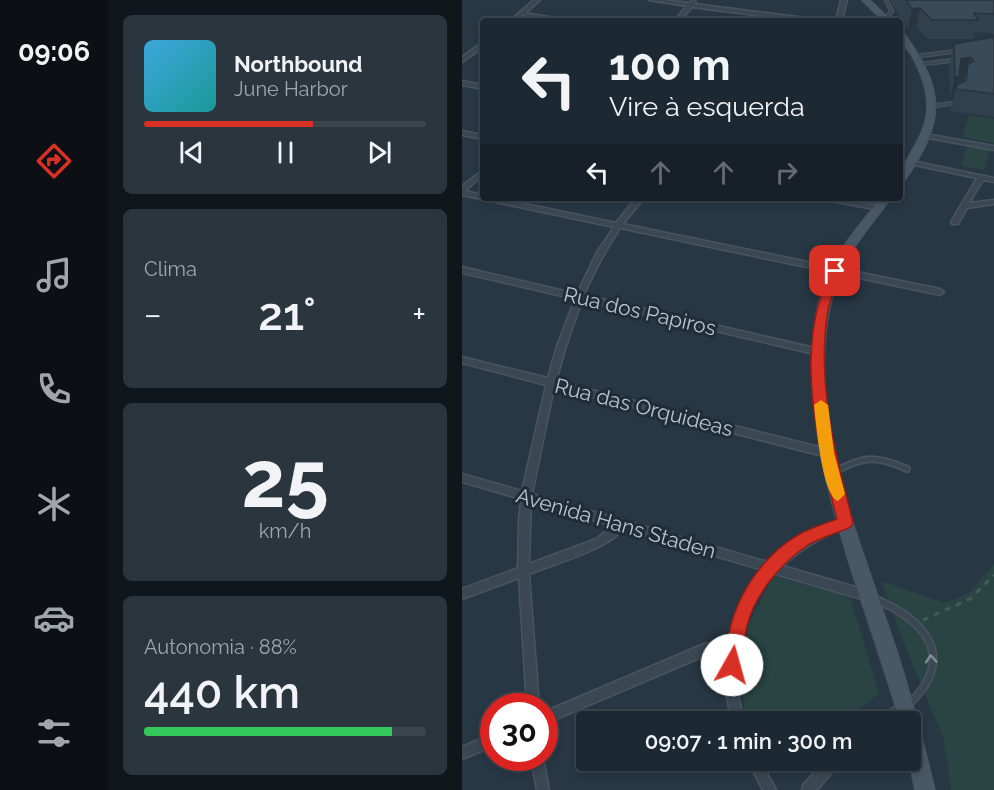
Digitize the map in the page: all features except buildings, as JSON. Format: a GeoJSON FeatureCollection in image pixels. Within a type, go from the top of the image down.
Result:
{"type":"FeatureCollection","features":[{"type":"Feature","properties":{"kind":"main road"},"geometry":{"type":"LineString","coordinates":[[866,0],[884,18]]}},
{"type":"Feature","properties":{"kind":"main road"},"geometry":{"type":"LineString","coordinates":[[903,38],[920,60],[931,88],[932,106],[925,136],[912,163],[903,175]]}},
{"type":"Feature","properties":{"kind":"main road"},"geometry":{"type":"LineString","coordinates":[[882,203],[857,233],[835,271],[822,309],[819,394],[832,473],[906,711]]}},
{"type":"Feature","properties":{"kind":"main road"},"geometry":{"type":"LineString","coordinates":[[921,771],[925,790]]}},
{"type":"Feature","properties":{"kind":"street"},"geometry":{"type":"LineString","coordinates":[[517,18],[537,0]]}},
{"type":"Feature","properties":{"kind":"street"},"geometry":{"type":"LineString","coordinates":[[652,0],[693,3],[794,18]]}},
{"type":"Feature","properties":{"kind":"street"},"geometry":{"type":"LineString","coordinates":[[840,18],[844,0]]}},
{"type":"Feature","properties":{"kind":"street"},"geometry":{"type":"LineString","coordinates":[[680,18],[693,3]]}},
{"type":"Feature","properties":{"kind":"street"},"geometry":{"type":"LineString","coordinates":[[522,14],[549,18]]}},
{"type":"Feature","properties":{"kind":"street"},"geometry":{"type":"LineString","coordinates":[[462,60],[480,46]]}},
{"type":"Feature","properties":{"kind":"street"},"geometry":{"type":"LineString","coordinates":[[462,83],[480,86]]}},
{"type":"Feature","properties":{"kind":"street"},"geometry":{"type":"LineString","coordinates":[[462,133],[480,136]]}},
{"type":"Feature","properties":{"kind":"street"},"geometry":{"type":"LineString","coordinates":[[925,136],[994,148]]}},
{"type":"Feature","properties":{"kind":"street"},"geometry":{"type":"LineString","coordinates":[[912,163],[994,180]]}},
{"type":"Feature","properties":{"kind":"street"},"geometry":{"type":"LineString","coordinates":[[462,191],[480,175]]}},
{"type":"Feature","properties":{"kind":"street"},"geometry":{"type":"LineString","coordinates":[[955,222],[981,177]]}},
{"type":"Feature","properties":{"kind":"street"},"geometry":{"type":"LineString","coordinates":[[462,191],[480,196]]}},
{"type":"Feature","properties":{"kind":"street"},"geometry":{"type":"LineString","coordinates":[[500,201],[940,292]]}},
{"type":"Feature","properties":{"kind":"street"},"geometry":{"type":"LineString","coordinates":[[532,693],[524,570],[526,496],[550,383],[579,297],[618,225],[638,201]]}},
{"type":"Feature","properties":{"kind":"street"},"geometry":{"type":"LineString","coordinates":[[860,201],[882,203]]}},
{"type":"Feature","properties":{"kind":"street"},"geometry":{"type":"LineString","coordinates":[[965,206],[994,202]]}},
{"type":"Feature","properties":{"kind":"street","name":"Rua dos Papiros"},"geometry":{"type":"LineString","coordinates":[[462,270],[819,352]]}},
{"type":"Feature","properties":{"kind":"street","name":"Rua das Orquideas"},"geometry":{"type":"LineString","coordinates":[[462,360],[827,453]]}},
{"type":"Feature","properties":{"kind":"street","name":"Avenida Hans Staden"},"geometry":{"type":"LineString","coordinates":[[462,478],[869,596]]}},
{"type":"Feature","properties":{"kind":"street"},"geometry":{"type":"LineString","coordinates":[[736,711],[732,681],[733,649],[746,604],[770,567],[804,540],[846,522]]}},
{"type":"Feature","properties":{"kind":"street"},"geometry":{"type":"LineString","coordinates":[[462,594],[600,542],[615,532],[621,524]]}},
{"type":"Feature","properties":{"kind":"street"},"geometry":{"type":"LineString","coordinates":[[558,712],[704,650],[733,649]]}},
{"type":"Feature","properties":{"kind":"street"},"geometry":{"type":"LineString","coordinates":[[462,753],[480,745]]}},
{"type":"Feature","properties":{"kind":"street"},"geometry":{"type":"LineString","coordinates":[[539,771],[543,790]]}},
{"type":"Feature","properties":{"kind":"street"},"geometry":{"type":"LineString","coordinates":[[759,771],[770,790]]}},
{"type":"Feature","properties":{"kind":"street"},"geometry":{"type":"LineString","coordinates":[[808,790],[825,771]]}},
{"type":"Feature","properties":{"kind":"lane"},"geometry":{"type":"LineString","coordinates":[[886,0],[892,11],[887,18]]}},
{"type":"Feature","properties":{"kind":"lane"},"geometry":{"type":"LineString","coordinates":[[920,60],[962,50]]}},
{"type":"Feature","properties":{"kind":"lane"},"geometry":{"type":"LineString","coordinates":[[920,60],[958,59]]}},
{"type":"Feature","properties":{"kind":"lane"},"geometry":{"type":"LineString","coordinates":[[932,106],[958,101]]}},
{"type":"Feature","properties":{"kind":"lane"},"geometry":{"type":"LineString","coordinates":[[832,473],[847,465],[872,458],[884,458],[907,469]]}},
{"type":"Feature","properties":{"kind":"lane"},"geometry":{"type":"LineString","coordinates":[[869,596],[907,614],[926,634],[930,648],[932,675],[909,711]]}},
{"type":"Feature","properties":{"kind":"path"},"geometry":{"type":"LineString","coordinates":[[917,622],[970,599],[994,575]]}},
{"type":"Feature","properties":{"kind":"green space"},"geometry":{"type":"Polygon","coordinates":[[[969,115],[994,119],[994,143],[962,137],[969,115]]]}},
{"type":"Feature","properties":{"kind":"green space"},"geometry":{"type":"Polygon","coordinates":[[[968,144],[990,149],[984,170],[961,166],[968,144]]]}},
{"type":"Feature","properties":{"kind":"green space"},"geometry":{"type":"Polygon","coordinates":[[[994,564],[994,790],[951,790],[944,740],[899,631],[882,581],[944,603],[969,593],[994,564]]]}},
{"type":"Feature","properties":{"kind":"green space"},"geometry":{"type":"Polygon","coordinates":[[[773,576],[850,597],[879,693],[858,711],[745,711],[738,664],[749,623],[773,576]]]}},
{"type":"Feature","properties":{"kind":"slow traffic"},"geometry":{"type":"LineString","coordinates":[[821,405],[827,453],[838,494]]}},
{"type":"Feature","properties":{"kind":"route"},"geometry":{"type":"LineString","coordinates":[[732,665],[738,626],[746,604],[770,567],[804,540],[846,522],[827,453],[818,372],[822,309],[835,271]]}}]}
